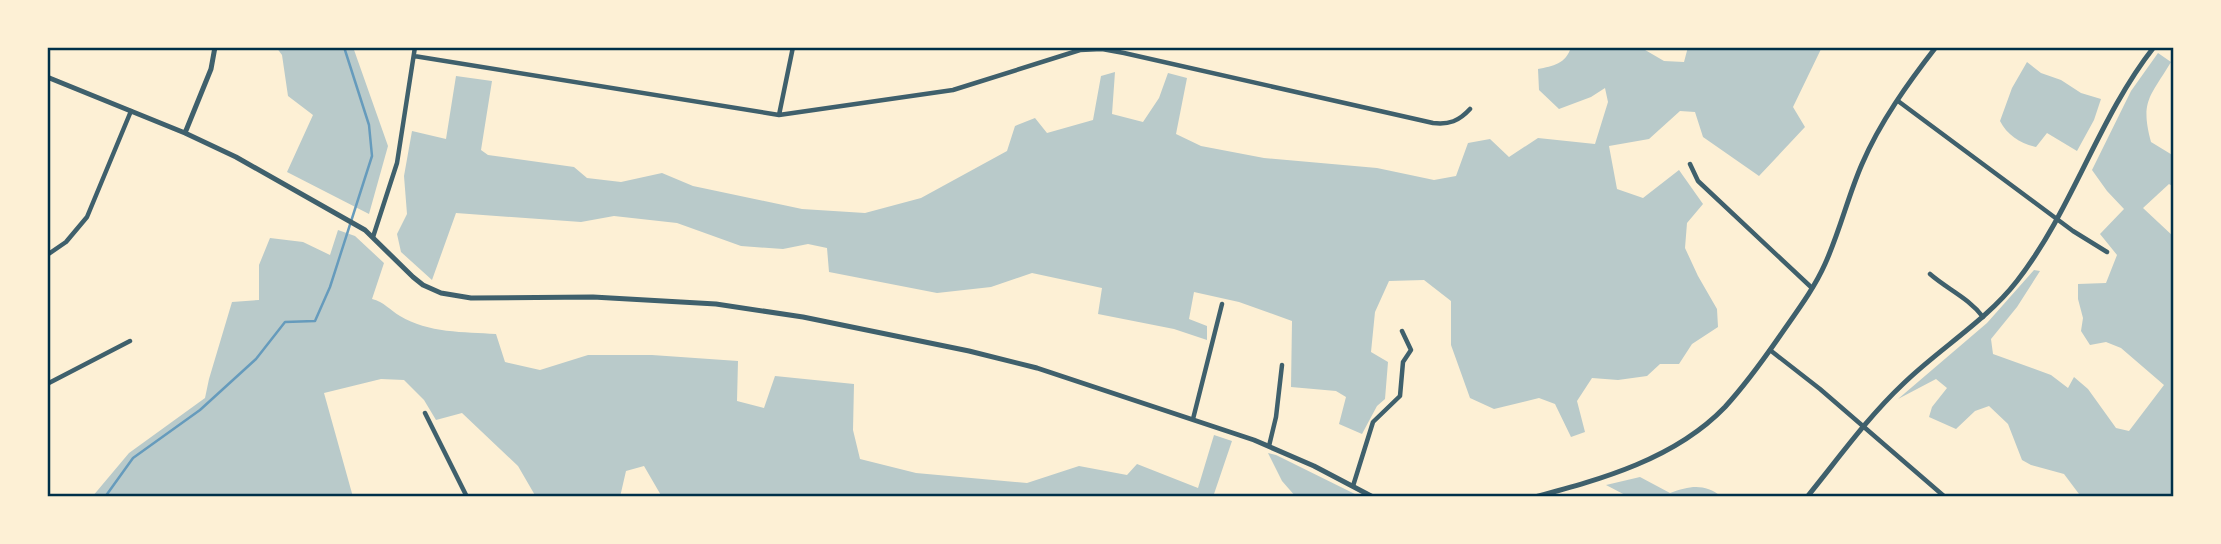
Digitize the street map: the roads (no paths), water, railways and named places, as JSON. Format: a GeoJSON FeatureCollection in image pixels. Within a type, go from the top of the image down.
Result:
{"type":"FeatureCollection","features":[{"type":"Feature","properties":{"kind":"street"},"geometry":{"type":"LineString","coordinates":[[185,133],[211,69],[215,47]]}},
{"type":"Feature","properties":{"kind":"street"},"geometry":{"type":"LineString","coordinates":[[373,237],[397,163],[415,47]]}},
{"type":"Feature","properties":{"kind":"street"},"geometry":{"type":"LineString","coordinates":[[779,115],[793,47]]}},
{"type":"Feature","properties":{"kind":"street"},"geometry":{"type":"LineString","coordinates":[[1535,497],[1634,466],[1677,443],[1725,407],[1770,350],[1812,288],[1829,254],[1863,162],[1898,101],[1936,47]]}},
{"type":"Feature","properties":{"kind":"street"},"geometry":{"type":"LineString","coordinates":[[1807,497],[1864,427],[1908,380],[1983,317],[2017,281],[2057,218],[2133,77],[2154,47]]}},
{"type":"Feature","properties":{"kind":"street"},"geometry":{"type":"LineString","coordinates":[[414,56],[779,115],[953,90],[1091,48],[1125,53],[1433,123],[1457,121],[1470,109]]}},
{"type":"Feature","properties":{"kind":"street"},"geometry":{"type":"LineString","coordinates":[[47,77],[185,133],[236,157],[360,227],[423,285],[433,290],[456,297],[619,298],[759,309],[1011,361],[1269,446],[1373,497]]}},
{"type":"Feature","properties":{"kind":"street"},"geometry":{"type":"LineString","coordinates":[[1898,101],[2107,252]]}},
{"type":"Feature","properties":{"kind":"street"},"geometry":{"type":"LineString","coordinates":[[47,255],[66,242],[87,217],[131,111]]}},
{"type":"Feature","properties":{"kind":"street"},"geometry":{"type":"LineString","coordinates":[[1690,164],[1698,181],[1812,288]]}},
{"type":"Feature","properties":{"kind":"street"},"geometry":{"type":"LineString","coordinates":[[1930,274],[1974,305],[1983,317]]}},
{"type":"Feature","properties":{"kind":"street"},"geometry":{"type":"LineString","coordinates":[[1193,419],[1222,304]]}},
{"type":"Feature","properties":{"kind":"street"},"geometry":{"type":"LineString","coordinates":[[1353,486],[1373,422],[1381,412],[1396,402],[1403,390],[1402,368],[1411,350],[1402,331]]}},
{"type":"Feature","properties":{"kind":"street"},"geometry":{"type":"LineString","coordinates":[[47,384],[130,341]]}},
{"type":"Feature","properties":{"kind":"street"},"geometry":{"type":"LineString","coordinates":[[1770,350],[1945,497]]}},
{"type":"Feature","properties":{"kind":"street"},"geometry":{"type":"LineString","coordinates":[[1269,446],[1276,417],[1282,365]]}},
{"type":"Feature","properties":{"kind":"street"},"geometry":{"type":"LineString","coordinates":[[425,413],[467,497]]}},
{"type":"Feature","properties":{"kind":"waterway"},"geometry":{"type":"LineString","coordinates":[[105,497],[133,458],[200,410],[256,359],[285,322],[315,321],[330,287],[372,156],[369,125],[344,47]]}}]}
